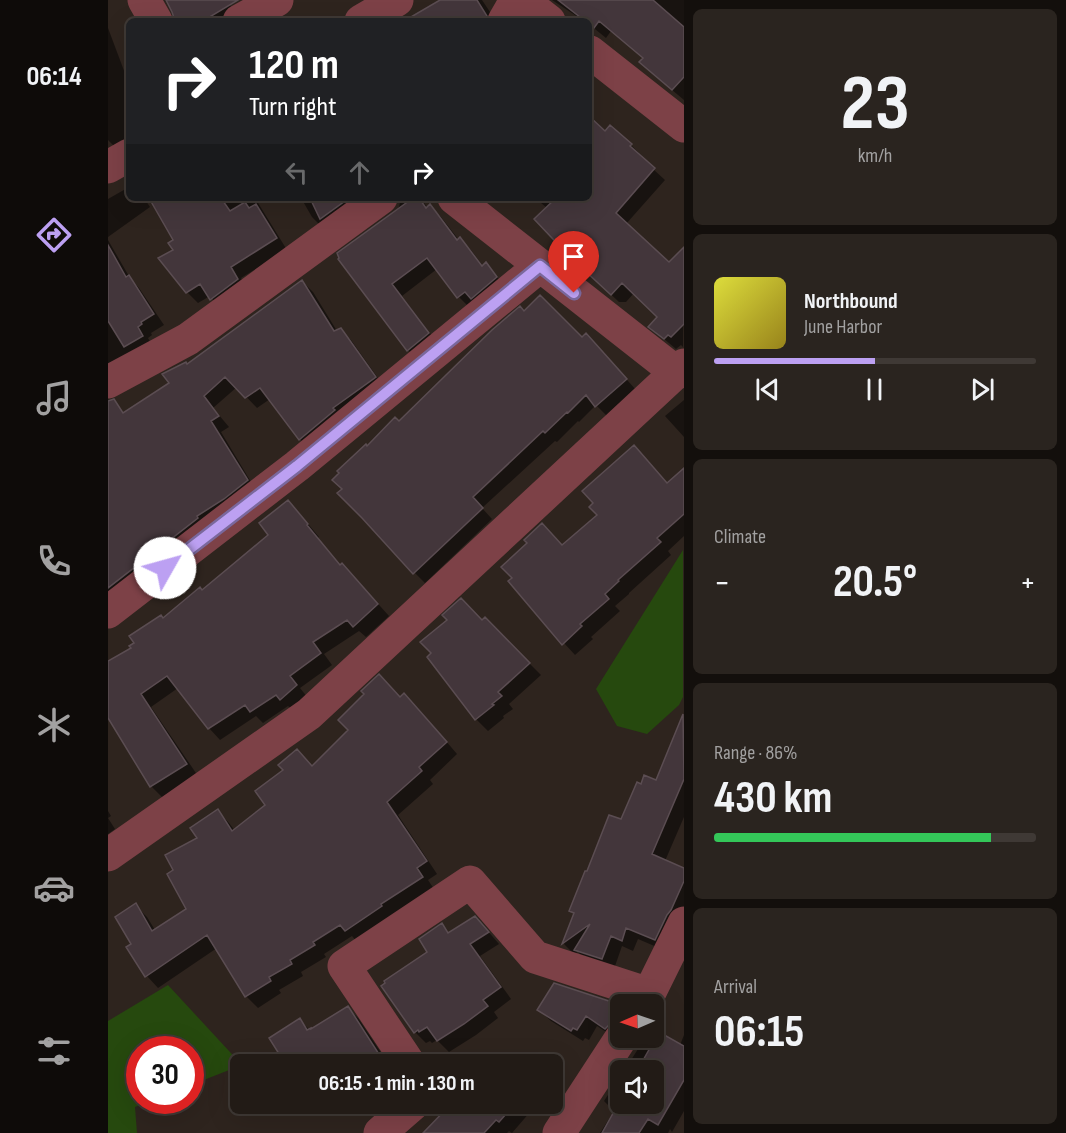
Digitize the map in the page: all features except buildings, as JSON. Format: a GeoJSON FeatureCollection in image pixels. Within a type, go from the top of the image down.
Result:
{"type":"FeatureCollection","features":[{"type":"Feature","properties":{"kind":"street"},"geometry":{"type":"LineString","coordinates":[[144,0],[154,18]]}},
{"type":"Feature","properties":{"kind":"street"},"geometry":{"type":"LineString","coordinates":[[244,18],[277,0]]}},
{"type":"Feature","properties":{"kind":"street"},"geometry":{"type":"LineString","coordinates":[[366,18],[396,0]]}},
{"type":"Feature","properties":{"kind":"street"},"geometry":{"type":"LineString","coordinates":[[506,18],[516,0]]}},
{"type":"Feature","properties":{"kind":"street"},"geometry":{"type":"LineString","coordinates":[[522,0],[545,18]]}},
{"type":"Feature","properties":{"kind":"street"},"geometry":{"type":"LineString","coordinates":[[592,54],[684,126]]}},
{"type":"Feature","properties":{"kind":"street"},"geometry":{"type":"LineString","coordinates":[[108,167],[126,157]]}},
{"type":"Feature","properties":{"kind":"street"},"geometry":{"type":"LineString","coordinates":[[108,382],[188,339],[377,201]]}},
{"type":"Feature","properties":{"kind":"street"},"geometry":{"type":"LineString","coordinates":[[108,855],[309,714],[680,369],[540,266],[458,201]]}},
{"type":"Feature","properties":{"kind":"street"},"geometry":{"type":"LineString","coordinates":[[108,612],[297,466],[540,266]]}},
{"type":"Feature","properties":{"kind":"street"},"geometry":{"type":"LineString","coordinates":[[403,1054],[344,966],[470,882],[535,957],[631,994]]}},
{"type":"Feature","properties":{"kind":"street"},"geometry":{"type":"LineString","coordinates":[[649,994],[684,923]]}},
{"type":"Feature","properties":{"kind":"street"},"geometry":{"type":"LineString","coordinates":[[559,1133],[614,1048]]}},
{"type":"Feature","properties":{"kind":"street"},"geometry":{"type":"LineString","coordinates":[[380,1133],[402,1114]]}},
{"type":"Feature","properties":{"kind":"green space"},"geometry":{"type":"Polygon","coordinates":[[[683,550],[683,697],[679,705],[647,734],[617,726],[596,689],[683,550]]]}},
{"type":"Feature","properties":{"kind":"green space"},"geometry":{"type":"Polygon","coordinates":[[[168,985],[232,1054],[230,1054],[230,1070],[204,1080],[204,1036],[126,1036],[126,1114],[136,1114],[137,1133],[108,1133],[108,1021],[168,985]]]}},
{"type":"Feature","properties":{"kind":"route"},"geometry":{"type":"LineString","coordinates":[[165,568],[297,466],[540,266],[574,293]]}}]}
